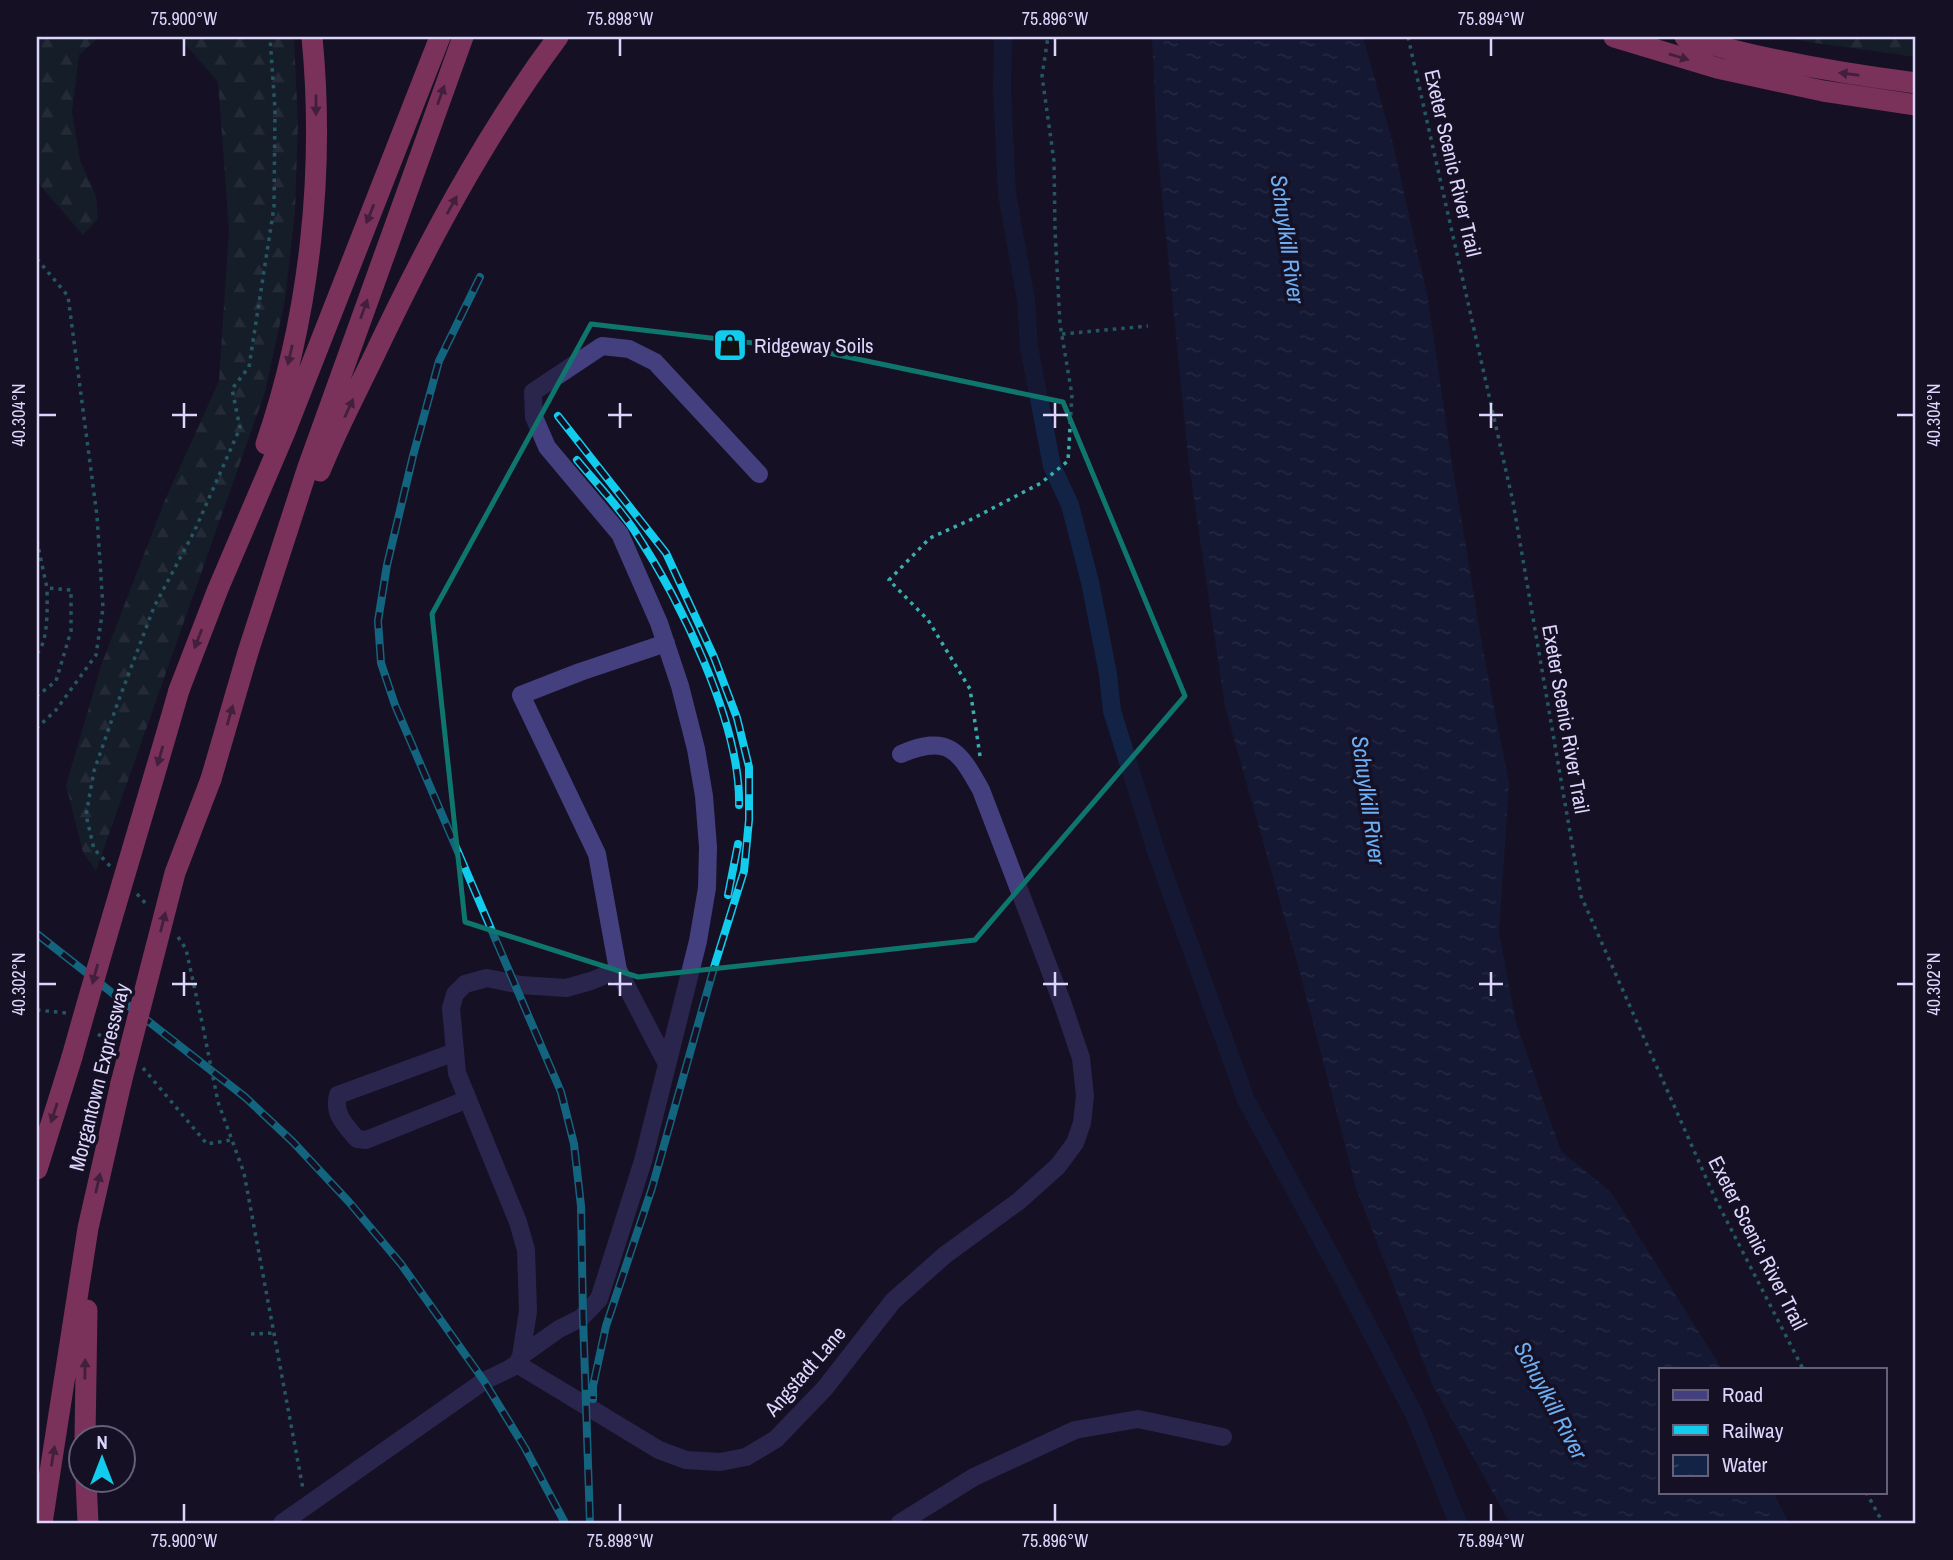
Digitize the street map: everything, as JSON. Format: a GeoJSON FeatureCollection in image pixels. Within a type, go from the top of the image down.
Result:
{"type":"FeatureCollection","features":[{"type":"Feature","properties":{"kind":"highway"},"geometry":{"type":"LineString","coordinates":[[218,589],[274,420],[304,288],[315,182],[316,75],[312,37]]}},
{"type":"Feature","properties":{"kind":"highway"},"geometry":{"type":"LineString","coordinates":[[218,589],[285,432],[440,37]]}},
{"type":"Feature","properties":{"kind":"highway"},"geometry":{"type":"LineString","coordinates":[[248,652],[308,467],[463,37]]}},
{"type":"Feature","properties":{"kind":"highway"},"geometry":{"type":"LineString","coordinates":[[248,652],[324,461],[390,320],[477,160],[529,75],[558,37]]}},
{"type":"Feature","properties":{"kind":"highway"},"geometry":{"type":"LineString","coordinates":[[1614,37],[1717,68],[1823,91],[1916,105]]}},
{"type":"Feature","properties":{"kind":"highway"},"geometry":{"type":"LineString","coordinates":[[1685,37],[1832,72],[1916,83]]}},
{"type":"Feature","properties":{"kind":"highway","name":"Morgantown Expressway"},"geometry":{"type":"LineString","coordinates":[[37,1169],[179,690],[218,589]]}},
{"type":"Feature","properties":{"kind":"highway","name":"Morgantown Expressway"},"geometry":{"type":"LineString","coordinates":[[42,1523],[88,1228],[121,1083],[175,873],[211,779],[248,652]]}},
{"type":"Feature","properties":{"kind":"highway"},"geometry":{"type":"LineString","coordinates":[[85,1424],[88,1228]]}},
{"type":"Feature","properties":{"kind":"highway"},"geometry":{"type":"LineString","coordinates":[[87,1494],[88,1523]]}},
{"type":"Feature","properties":{"kind":"lane"},"geometry":{"type":"LineString","coordinates":[[282,1523],[484,1381],[519,1360],[559,1329],[581,1318],[599,1300],[643,1161],[698,942],[707,888],[708,847],[704,796],[696,749],[680,686],[659,623],[620,534],[547,447],[534,417],[533,392],[602,346],[629,349],[655,362],[759,474]]}},
{"type":"Feature","properties":{"kind":"lane"},"geometry":{"type":"LineString","coordinates":[[666,643],[521,695],[597,854],[618,970],[667,1064]]}},
{"type":"Feature","properties":{"kind":"lane","name":"Angstadt Lane"},"geometry":{"type":"LineString","coordinates":[[519,1360],[659,1450],[686,1460],[720,1462],[746,1457],[776,1439],[825,1388],[892,1301],[945,1255],[1019,1201],[1058,1166],[1074,1143],[1082,1124],[1085,1096],[1081,1058],[981,790],[965,762],[950,747],[918,747],[901,754]]}},
{"type":"Feature","properties":{"kind":"lane"},"geometry":{"type":"LineString","coordinates":[[519,1360],[528,1311],[526,1250],[518,1222],[457,1073],[450,1008],[455,994],[465,984],[487,978],[521,985],[566,988],[618,970]]}},
{"type":"Feature","properties":{"kind":"lane"},"geometry":{"type":"LineString","coordinates":[[455,1052],[338,1095],[337,1112],[344,1125],[357,1139],[366,1140],[468,1099]]}},
{"type":"Feature","properties":{"kind":"lane"},"geometry":{"type":"LineString","coordinates":[[900,1523],[974,1478],[1075,1430],[1138,1419],[1223,1437]]}},
{"type":"Feature","properties":{"kind":"path"},"geometry":{"type":"LineString","coordinates":[[154,607],[194,532],[240,428],[232,389],[249,367],[274,207],[275,109],[270,37]]}},
{"type":"Feature","properties":{"kind":"path"},"geometry":{"type":"LineString","coordinates":[[981,756],[970,690],[928,620],[890,580],[930,538],[1041,483],[1068,461],[1072,395],[1062,334],[1055,230],[1054,161],[1042,76],[1048,37]]}},
{"type":"Feature","properties":{"kind":"path","name":"Exeter Scenic River Trail"},"geometry":{"type":"LineString","coordinates":[[1408,37],[1513,502],[1581,896],[1715,1198],[1802,1368]]}},
{"type":"Feature","properties":{"kind":"path"},"geometry":{"type":"LineString","coordinates":[[37,259],[68,296],[97,516],[103,608],[96,655],[56,710],[37,728]]}},
{"type":"Feature","properties":{"kind":"path"},"geometry":{"type":"LineString","coordinates":[[1062,334],[1148,326]]}},
{"type":"Feature","properties":{"kind":"path"},"geometry":{"type":"LineString","coordinates":[[37,541],[47,588],[42,649],[37,653]]}},
{"type":"Feature","properties":{"kind":"path"},"geometry":{"type":"LineString","coordinates":[[37,696],[56,681],[71,631],[71,590],[47,588]]}},
{"type":"Feature","properties":{"kind":"path"},"geometry":{"type":"LineString","coordinates":[[202,1027],[218,1102],[244,1173],[306,1506]]}},
{"type":"Feature","properties":{"kind":"path"},"geometry":{"type":"LineString","coordinates":[[251,1334],[275,1333]]}},
{"type":"Feature","properties":{"kind":"path"},"geometry":{"type":"LineString","coordinates":[[1867,1494],[1883,1523]]}},
{"type":"Feature","properties":{"kind":"highlighted area"},"geometry":{"type":"Polygon","coordinates":[[[591,324],[814,350],[1063,402],[1185,696],[975,940],[638,977],[465,922],[432,614],[591,324]]]}},
{"type":"Feature","properties":{"kind":"green space"},"geometry":{"type":"Polygon","coordinates":[[[37,37],[99,37],[79,55],[72,112],[80,160],[96,196],[98,219],[83,235],[37,182],[37,37]]]}},
{"type":"Feature","properties":{"kind":"green space"},"geometry":{"type":"Polygon","coordinates":[[[179,37],[294,37],[298,124],[295,212],[285,300],[265,392],[96,871],[83,852],[66,785],[102,663],[165,500],[219,381],[229,229],[218,82],[179,37]]]}},
{"type":"Feature","properties":{"kind":"green space"},"geometry":{"type":"Polygon","coordinates":[[[1785,37],[1916,37],[1916,57],[1808,42],[1785,37]]]}},
{"type":"Feature","properties":{"kind":"water","name":"Schuylkill River"},"geometry":{"type":"Polygon","coordinates":[[[1152,37],[1363,37],[1393,144],[1428,299],[1484,656],[1509,783],[1499,932],[1516,1023],[1561,1151],[1611,1192],[1721,1368],[1659,1368],[1659,1494],[1774,1494],[1789,1523],[1510,1523],[1432,1384],[1357,1191],[1299,969],[1225,707],[1189,465],[1157,146],[1152,37]]]}},
{"type":"Feature","properties":{"kind":"waterway"},"geometry":{"type":"LineString","coordinates":[[1003,37],[1002,88],[1007,194],[1026,300],[1029,347],[1052,466],[1070,505],[1090,582],[1108,674],[1112,711],[1157,854],[1246,1100],[1414,1414],[1458,1523]]}},
{"type":"Feature","properties":{"kind":"railway"},"geometry":{"type":"LineString","coordinates":[[480,277],[439,361],[413,456],[387,565],[378,621],[381,663],[395,705],[561,1092],[574,1144],[581,1206],[590,1523]]}},
{"type":"Feature","properties":{"kind":"railway"},"geometry":{"type":"LineString","coordinates":[[558,416],[666,553],[714,657],[737,718],[749,767],[749,820],[744,871],[652,1188],[606,1326],[593,1386],[593,1399]]}},
{"type":"Feature","properties":{"kind":"railway"},"geometry":{"type":"LineString","coordinates":[[577,460],[634,530],[688,625],[719,700],[730,737],[737,772],[739,805]]}},
{"type":"Feature","properties":{"kind":"railway"},"geometry":{"type":"LineString","coordinates":[[728,895],[738,844]]}},
{"type":"Feature","properties":{"kind":"railway"},"geometry":{"type":"LineString","coordinates":[[37,934],[245,1097],[293,1142],[349,1202],[401,1264],[484,1381],[525,1448],[565,1523]]}},
{"type":"Feature","properties":{"kind":"place","name":"Ridgeway Soils"},"geometry":{"type":"Point","coordinates":[730,345]}}]}
